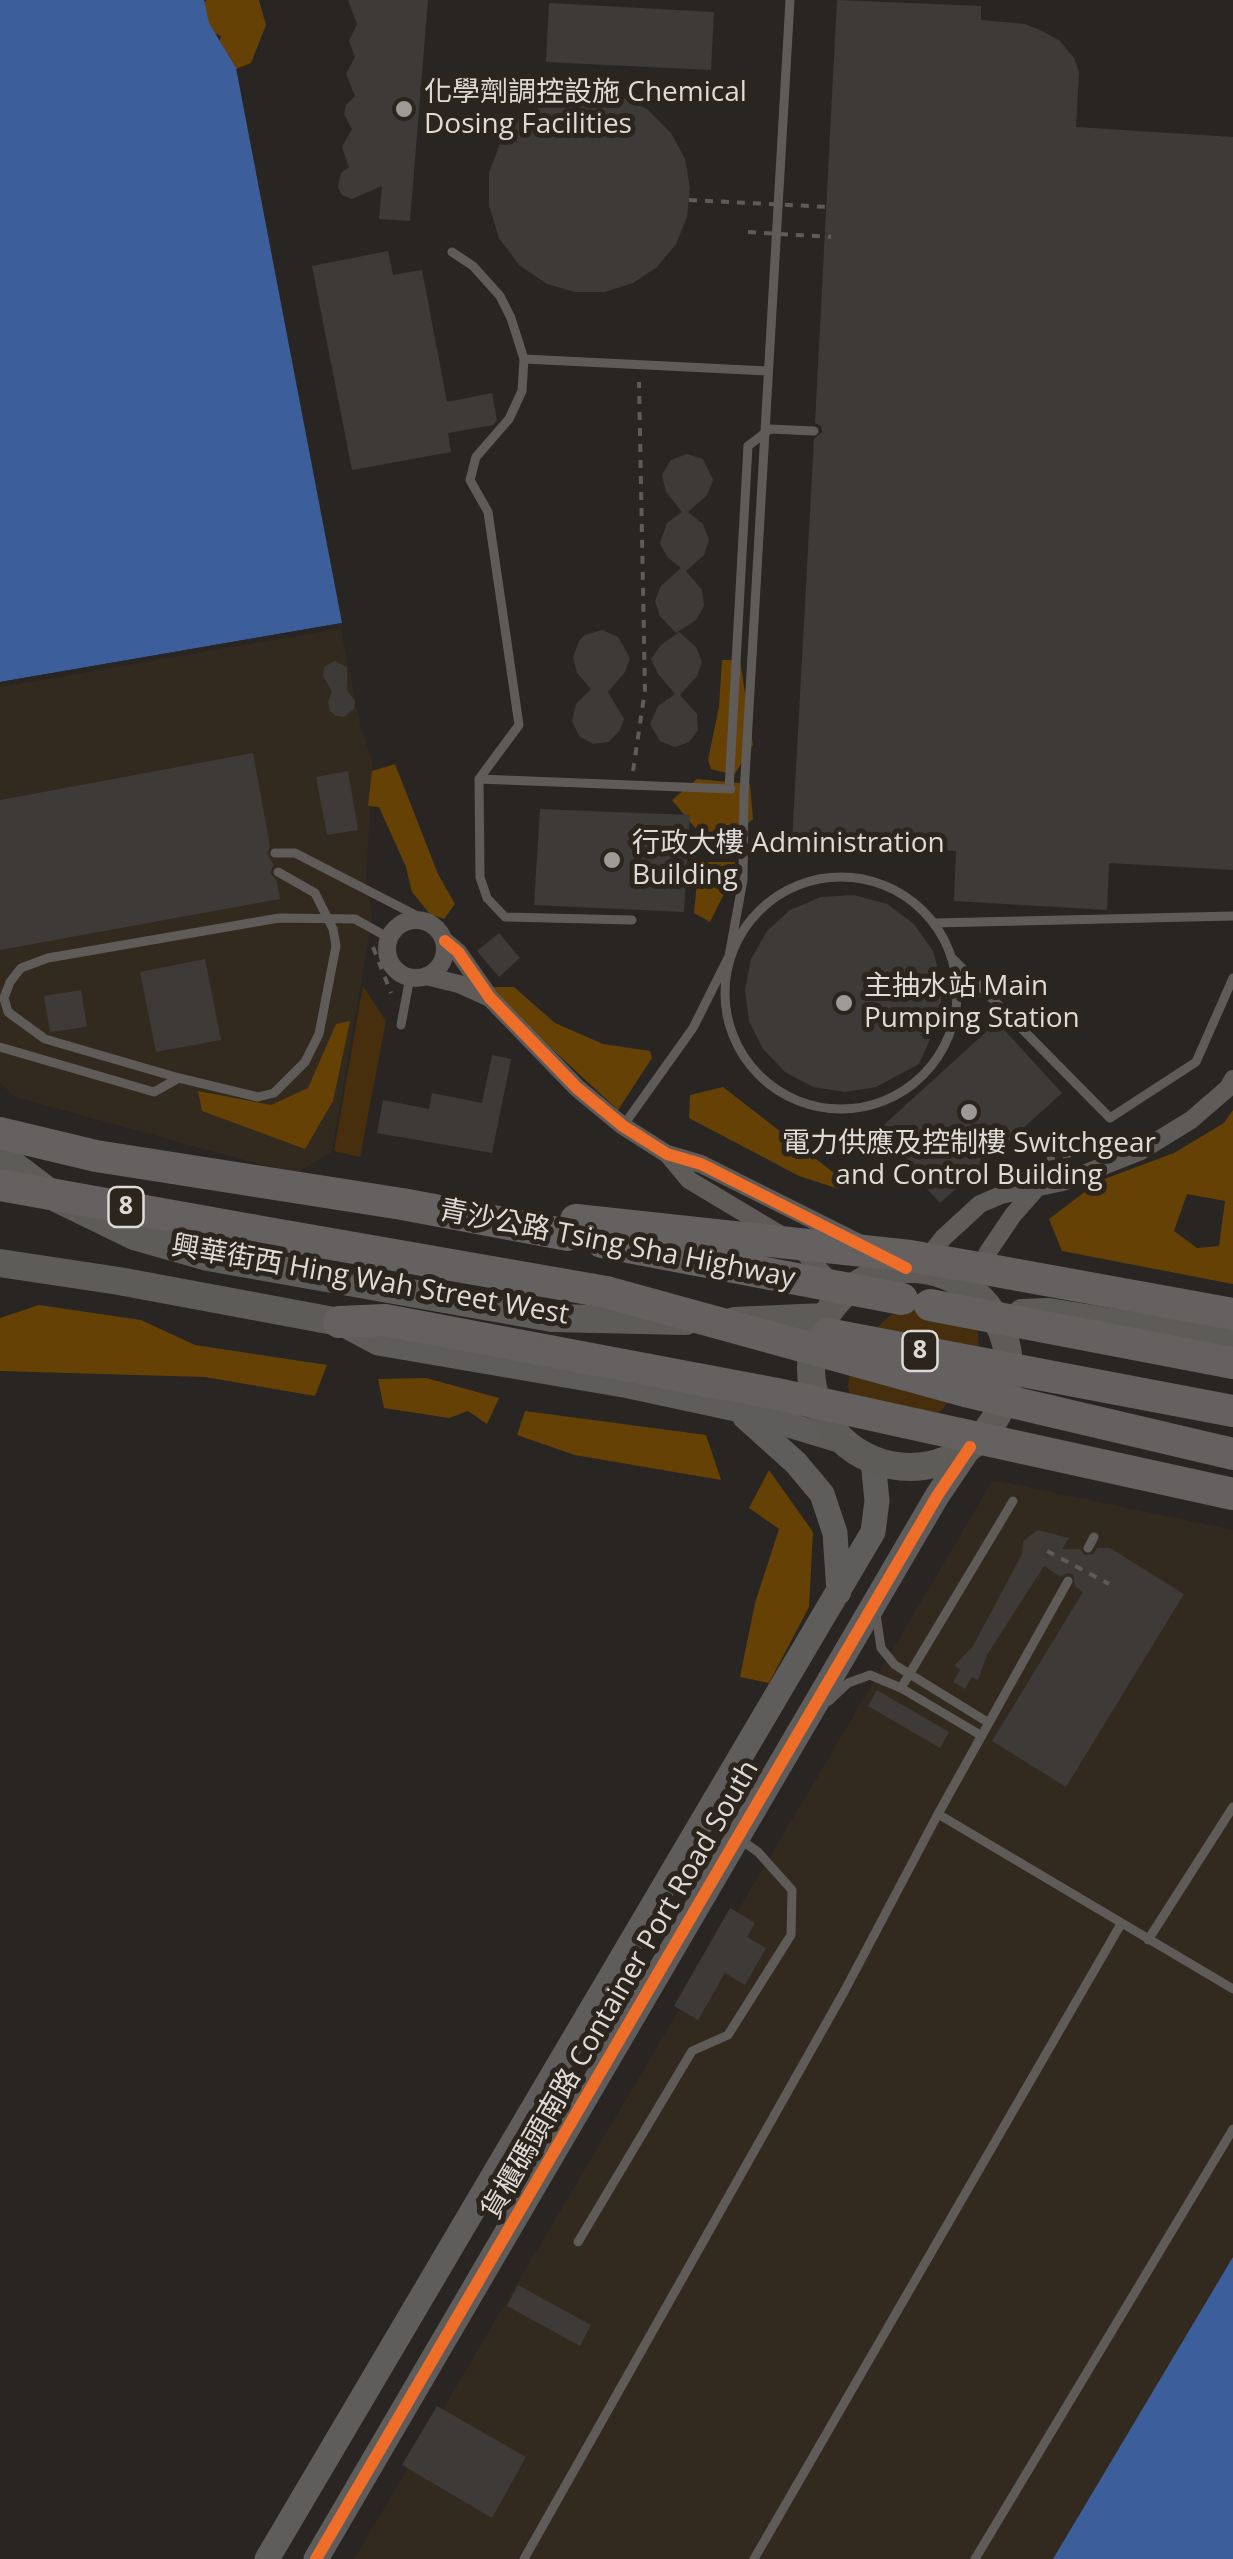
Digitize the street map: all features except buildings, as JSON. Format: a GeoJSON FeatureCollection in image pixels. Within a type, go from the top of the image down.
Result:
{"type":"FeatureCollection","features":[{"type":"Feature","properties":{"kind":"highway","name":"青沙公路 Tsing Sha Highway"},"geometry":{"type":"LineString","coordinates":[[0,1133],[96,1156],[402,1204],[1233,1363]]}},
{"type":"Feature","properties":{"kind":"highway"},"geometry":{"type":"LineString","coordinates":[[0,1146],[96,1156]]}},
{"type":"Feature","properties":{"kind":"highway","name":"青沙公路 Tsing Sha Highway"},"geometry":{"type":"LineString","coordinates":[[0,1185],[606,1292],[1233,1411]]}},
{"type":"Feature","properties":{"kind":"highway"},"geometry":{"type":"LineString","coordinates":[[402,1204],[910,1256],[1233,1314]]}},
{"type":"Feature","properties":{"kind":"highway"},"geometry":{"type":"LineString","coordinates":[[606,1292],[969,1392],[1233,1454]]}},
{"type":"Feature","properties":{"kind":"highway"},"geometry":{"type":"LineString","coordinates":[[339,1322],[385,1320],[777,1394],[1233,1494]]}},
{"type":"Feature","properties":{"kind":"main road","name":"興華街西 Hing Wah Street West"},"geometry":{"type":"LineString","coordinates":[[0,1154],[73,1207],[134,1236],[208,1257],[552,1318],[644,1322],[824,1317]]}},
{"type":"Feature","properties":{"kind":"main road","name":"興華街西 Hing Wah Street West"},"geometry":{"type":"LineString","coordinates":[[0,1263],[339,1322]]}},
{"type":"Feature","properties":{"kind":"main road"},"geometry":{"type":"LineString","coordinates":[[912,1268],[938,1272],[972,1290],[995,1315],[1006,1339],[1011,1365],[1004,1407],[988,1428],[970,1447],[916,1469],[873,1462],[842,1441],[822,1414],[811,1382],[812,1348],[824,1317],[843,1294],[872,1276],[912,1268]]}},
{"type":"Feature","properties":{"kind":"main road"},"geometry":{"type":"LineString","coordinates":[[995,1315],[1049,1312],[1233,1342]]}},
{"type":"Feature","properties":{"kind":"street"},"geometry":{"type":"LineString","coordinates":[[490,998],[459,984],[418,977],[393,966],[388,957],[389,938],[400,924],[418,919],[435,926],[490,998],[577,1088],[623,1126],[668,1154],[701,1164],[912,1268],[980,1204],[1002,1195],[1034,1190],[1139,1152],[1190,1120],[1228,1088],[1233,1079]]}},
{"type":"Feature","properties":{"kind":"street"},"geometry":{"type":"LineString","coordinates":[[418,977],[440,966],[445,941]]}},
{"type":"Feature","properties":{"kind":"street"},"geometry":{"type":"LineString","coordinates":[[668,1154],[690,1180],[796,1244],[843,1294]]}},
{"type":"Feature","properties":{"kind":"street"},"geometry":{"type":"LineString","coordinates":[[972,1290],[988,1252],[1034,1190]]}},
{"type":"Feature","properties":{"kind":"street","name":"興華街西 Hing Wah Street West"},"geometry":{"type":"LineString","coordinates":[[339,1322],[378,1343],[629,1386],[736,1409],[842,1441]]}},
{"type":"Feature","properties":{"kind":"street"},"geometry":{"type":"LineString","coordinates":[[1004,1407],[1073,1391],[1114,1394],[1233,1422]]}},
{"type":"Feature","properties":{"kind":"street"},"geometry":{"type":"LineString","coordinates":[[736,1409],[796,1464],[822,1494],[836,1533],[840,1592]]}},
{"type":"Feature","properties":{"kind":"street","name":"貨櫃碼頭南路 Container Port Road South"},"geometry":{"type":"LineString","coordinates":[[316,2559],[937,1496],[970,1447]]}},
{"type":"Feature","properties":{"kind":"street","name":"貨櫃碼頭南路 Container Port Road South"},"geometry":{"type":"LineString","coordinates":[[267,2559],[840,1592],[873,1532],[878,1501],[873,1462]]}},
{"type":"Feature","properties":{"kind":"lane"},"geometry":{"type":"LineString","coordinates":[[790,0],[744,790],[743,880],[724,995],[731,1034],[752,1068],[782,1094],[820,1108],[860,1109],[897,1096],[928,1072],[950,1038],[958,999],[953,959]]}},
{"type":"Feature","properties":{"kind":"lane"},"geometry":{"type":"LineString","coordinates":[[452,252],[474,266],[500,296],[524,359],[522,390],[509,419],[476,457],[470,480],[488,512],[519,724],[478,780],[480,877],[487,898],[506,917],[632,920]]}},
{"type":"Feature","properties":{"kind":"lane"},"geometry":{"type":"LineString","coordinates":[[524,359],[768,372]]}},
{"type":"Feature","properties":{"kind":"lane"},"geometry":{"type":"LineString","coordinates":[[729,789],[748,446],[770,429],[814,432]]}},
{"type":"Feature","properties":{"kind":"lane"},"geometry":{"type":"LineString","coordinates":[[478,780],[744,790]]}},
{"type":"Feature","properties":{"kind":"lane"},"geometry":{"type":"LineString","coordinates":[[275,853],[295,853],[427,922]]}},
{"type":"Feature","properties":{"kind":"lane"},"geometry":{"type":"LineString","coordinates":[[278,872],[315,893],[328,918],[336,946],[319,1034],[306,1062],[274,1093],[258,1097],[45,1039],[8,1012],[4,998],[10,982],[21,968],[48,958],[280,918],[328,918],[355,919],[389,938]]}},
{"type":"Feature","properties":{"kind":"lane"},"geometry":{"type":"LineString","coordinates":[[623,1126],[694,1028],[746,923],[772,898],[804,881],[840,876],[876,881],[909,898],[935,923],[953,959],[1110,1118],[1196,1062],[1233,978]]}},
{"type":"Feature","properties":{"kind":"lane"},"geometry":{"type":"LineString","coordinates":[[935,923],[1233,916]]}},
{"type":"Feature","properties":{"kind":"lane"},"geometry":{"type":"LineString","coordinates":[[401,1025],[418,977]]}},
{"type":"Feature","properties":{"kind":"lane"},"geometry":{"type":"LineString","coordinates":[[0,1047],[154,1092],[178,1078]]}},
{"type":"Feature","properties":{"kind":"lane"},"geometry":{"type":"LineString","coordinates":[[901,1688],[1013,1501]]}},
{"type":"Feature","properties":{"kind":"lane"},"geometry":{"type":"LineString","coordinates":[[1088,1548],[1094,1537]]}},
{"type":"Feature","properties":{"kind":"lane"},"geometry":{"type":"LineString","coordinates":[[524,2559],[845,1990],[1068,1582]]}},
{"type":"Feature","properties":{"kind":"lane"},"geometry":{"type":"LineString","coordinates":[[876,1602],[876,1633],[881,1648],[895,1665],[989,1723]]}},
{"type":"Feature","properties":{"kind":"lane"},"geometry":{"type":"LineString","coordinates":[[809,1718],[858,1677],[870,1676],[901,1688],[982,1736]]}},
{"type":"Feature","properties":{"kind":"lane"},"geometry":{"type":"LineString","coordinates":[[1148,1940],[1233,1807]]}},
{"type":"Feature","properties":{"kind":"lane"},"geometry":{"type":"LineString","coordinates":[[938,1814],[1233,1989]]}},
{"type":"Feature","properties":{"kind":"lane"},"geometry":{"type":"LineString","coordinates":[[578,2242],[692,2051],[728,2035],[791,1936],[792,1890],[758,1852],[739,1839]]}},
{"type":"Feature","properties":{"kind":"lane"},"geometry":{"type":"LineString","coordinates":[[754,2559],[1121,1924]]}},
{"type":"Feature","properties":{"kind":"lane"},"geometry":{"type":"LineString","coordinates":[[975,2559],[1233,2129]]}},
{"type":"Feature","properties":{"kind":"path"},"geometry":{"type":"LineString","coordinates":[[689,200],[829,207]]}},
{"type":"Feature","properties":{"kind":"path"},"geometry":{"type":"LineString","coordinates":[[748,232],[831,237]]}},
{"type":"Feature","properties":{"kind":"path"},"geometry":{"type":"LineString","coordinates":[[631,786],[645,690],[639,365]]}},
{"type":"Feature","properties":{"kind":"path"},"geometry":{"type":"LineString","coordinates":[[369,938],[393,998]]}},
{"type":"Feature","properties":{"kind":"path"},"geometry":{"type":"LineString","coordinates":[[1047,1159],[1081,1154]]}},
{"type":"Feature","properties":{"kind":"path"},"geometry":{"type":"LineString","coordinates":[[1047,1551],[1109,1584]]}},
{"type":"Feature","properties":{"kind":"shaded area"},"geometry":{"type":"Polygon","coordinates":[[[207,0],[259,0],[266,25],[251,63],[224,74],[216,53],[221,36],[204,28],[196,9],[207,0]]]}},
{"type":"Feature","properties":{"kind":"shaded area"},"geometry":{"type":"Polygon","coordinates":[[[340,625],[360,724],[373,764],[366,879],[372,919],[332,1152],[295,1174],[15,1097],[0,1083],[0,683],[340,625]]]}},
{"type":"Feature","properties":{"kind":"shaded area"},"geometry":{"type":"Polygon","coordinates":[[[722,660],[740,660],[753,745],[734,775],[711,769],[708,760],[719,707],[722,660]]]}},
{"type":"Feature","properties":{"kind":"shaded area"},"geometry":{"type":"Polygon","coordinates":[[[395,764],[438,874],[455,904],[444,919],[430,914],[412,892],[406,867],[379,807],[368,806],[372,771],[395,764]]]}},
{"type":"Feature","properties":{"kind":"shaded area"},"geometry":{"type":"Polygon","coordinates":[[[697,779],[750,784],[753,819],[715,852],[672,800],[697,779]]]}},
{"type":"Feature","properties":{"kind":"shaded area"},"geometry":{"type":"Polygon","coordinates":[[[699,862],[735,862],[731,880],[710,922],[694,913],[699,862]]]}},
{"type":"Feature","properties":{"kind":"shaded area"},"geometry":{"type":"Polygon","coordinates":[[[363,986],[386,1021],[360,1157],[334,1151],[363,986]]]}},
{"type":"Feature","properties":{"kind":"shaded area"},"geometry":{"type":"Polygon","coordinates":[[[493,987],[514,987],[555,1023],[603,1044],[650,1051],[652,1058],[618,1110],[512,1012],[493,987]]]}},
{"type":"Feature","properties":{"kind":"shaded area"},"geometry":{"type":"Polygon","coordinates":[[[350,1021],[333,1101],[305,1149],[202,1111],[198,1091],[271,1105],[308,1088],[336,1024],[350,1021]]]}},
{"type":"Feature","properties":{"kind":"shaded area"},"geometry":{"type":"Polygon","coordinates":[[[723,1087],[843,1180],[839,1189],[799,1176],[689,1118],[690,1095],[723,1087]]]}},
{"type":"Feature","properties":{"kind":"shaded area"},"geometry":{"type":"Polygon","coordinates":[[[1233,1110],[1233,1284],[1062,1251],[1049,1219],[1099,1181],[1174,1153],[1224,1123],[1233,1110]],[[1187,1194],[1174,1231],[1197,1248],[1219,1246],[1225,1201],[1187,1194]]]}},
{"type":"Feature","properties":{"kind":"shaded area"},"geometry":{"type":"Polygon","coordinates":[[[909,1299],[973,1321],[978,1334],[979,1347],[958,1392],[936,1416],[851,1398],[848,1386],[851,1366],[874,1330],[909,1299]]]}},
{"type":"Feature","properties":{"kind":"shaded area"},"geometry":{"type":"Polygon","coordinates":[[[39,1305],[141,1320],[195,1345],[327,1365],[315,1396],[205,1377],[0,1371],[0,1318],[39,1305]]]}},
{"type":"Feature","properties":{"kind":"shaded area"},"geometry":{"type":"Polygon","coordinates":[[[426,1378],[499,1398],[487,1424],[468,1411],[449,1418],[384,1408],[378,1379],[426,1378]]]}},
{"type":"Feature","properties":{"kind":"shaded area"},"geometry":{"type":"Polygon","coordinates":[[[525,1411],[706,1435],[721,1480],[575,1455],[517,1435],[525,1411]]]}},
{"type":"Feature","properties":{"kind":"shaded area"},"geometry":{"type":"Polygon","coordinates":[[[769,1470],[813,1532],[809,1607],[769,1683],[740,1677],[755,1603],[779,1529],[749,1508],[769,1470]]]}},
{"type":"Feature","properties":{"kind":"shaded area"},"geometry":{"type":"Polygon","coordinates":[[[993,1480],[1233,1530],[1233,2559],[354,2559],[993,1480]]]}},
{"type":"Feature","properties":{"kind":"water"},"geometry":{"type":"Polygon","coordinates":[[[0,0],[204,0],[209,23],[236,68],[342,623],[0,682],[0,0]]]}},
{"type":"Feature","properties":{"kind":"water"},"geometry":{"type":"Polygon","coordinates":[[[1233,2257],[1233,2559],[1053,2559],[1233,2257]]]}},
{"type":"Feature","properties":{"kind":"pier"},"geometry":{"type":"Polygon","coordinates":[[[342,623],[342,628],[0,687],[0,682],[342,623]]]}},
{"type":"Feature","properties":{"kind":"cycle path"},"geometry":{"type":"LineString","coordinates":[[445,941],[458,952],[490,998],[577,1088],[623,1126],[667,1154],[701,1164],[906,1268]]}},
{"type":"Feature","properties":{"kind":"cycle path"},"geometry":{"type":"LineString","coordinates":[[316,2559],[937,1496],[970,1447]]}},
{"type":"Feature","properties":{"kind":"place","name":"化學劑調控設施 Chemical Dosing Facilities"},"geometry":{"type":"Point","coordinates":[404,109]}},
{"type":"Feature","properties":{"kind":"place","name":"行政大樓 Administration Building"},"geometry":{"type":"Point","coordinates":[612,860]}},
{"type":"Feature","properties":{"kind":"place","name":"主抽水站 Main Pumping Station"},"geometry":{"type":"Point","coordinates":[844,1003]}},
{"type":"Feature","properties":{"kind":"place","name":"電力供應及控制樓 Switchgear and Control Building"},"geometry":{"type":"Point","coordinates":[969,1112]}}]}
